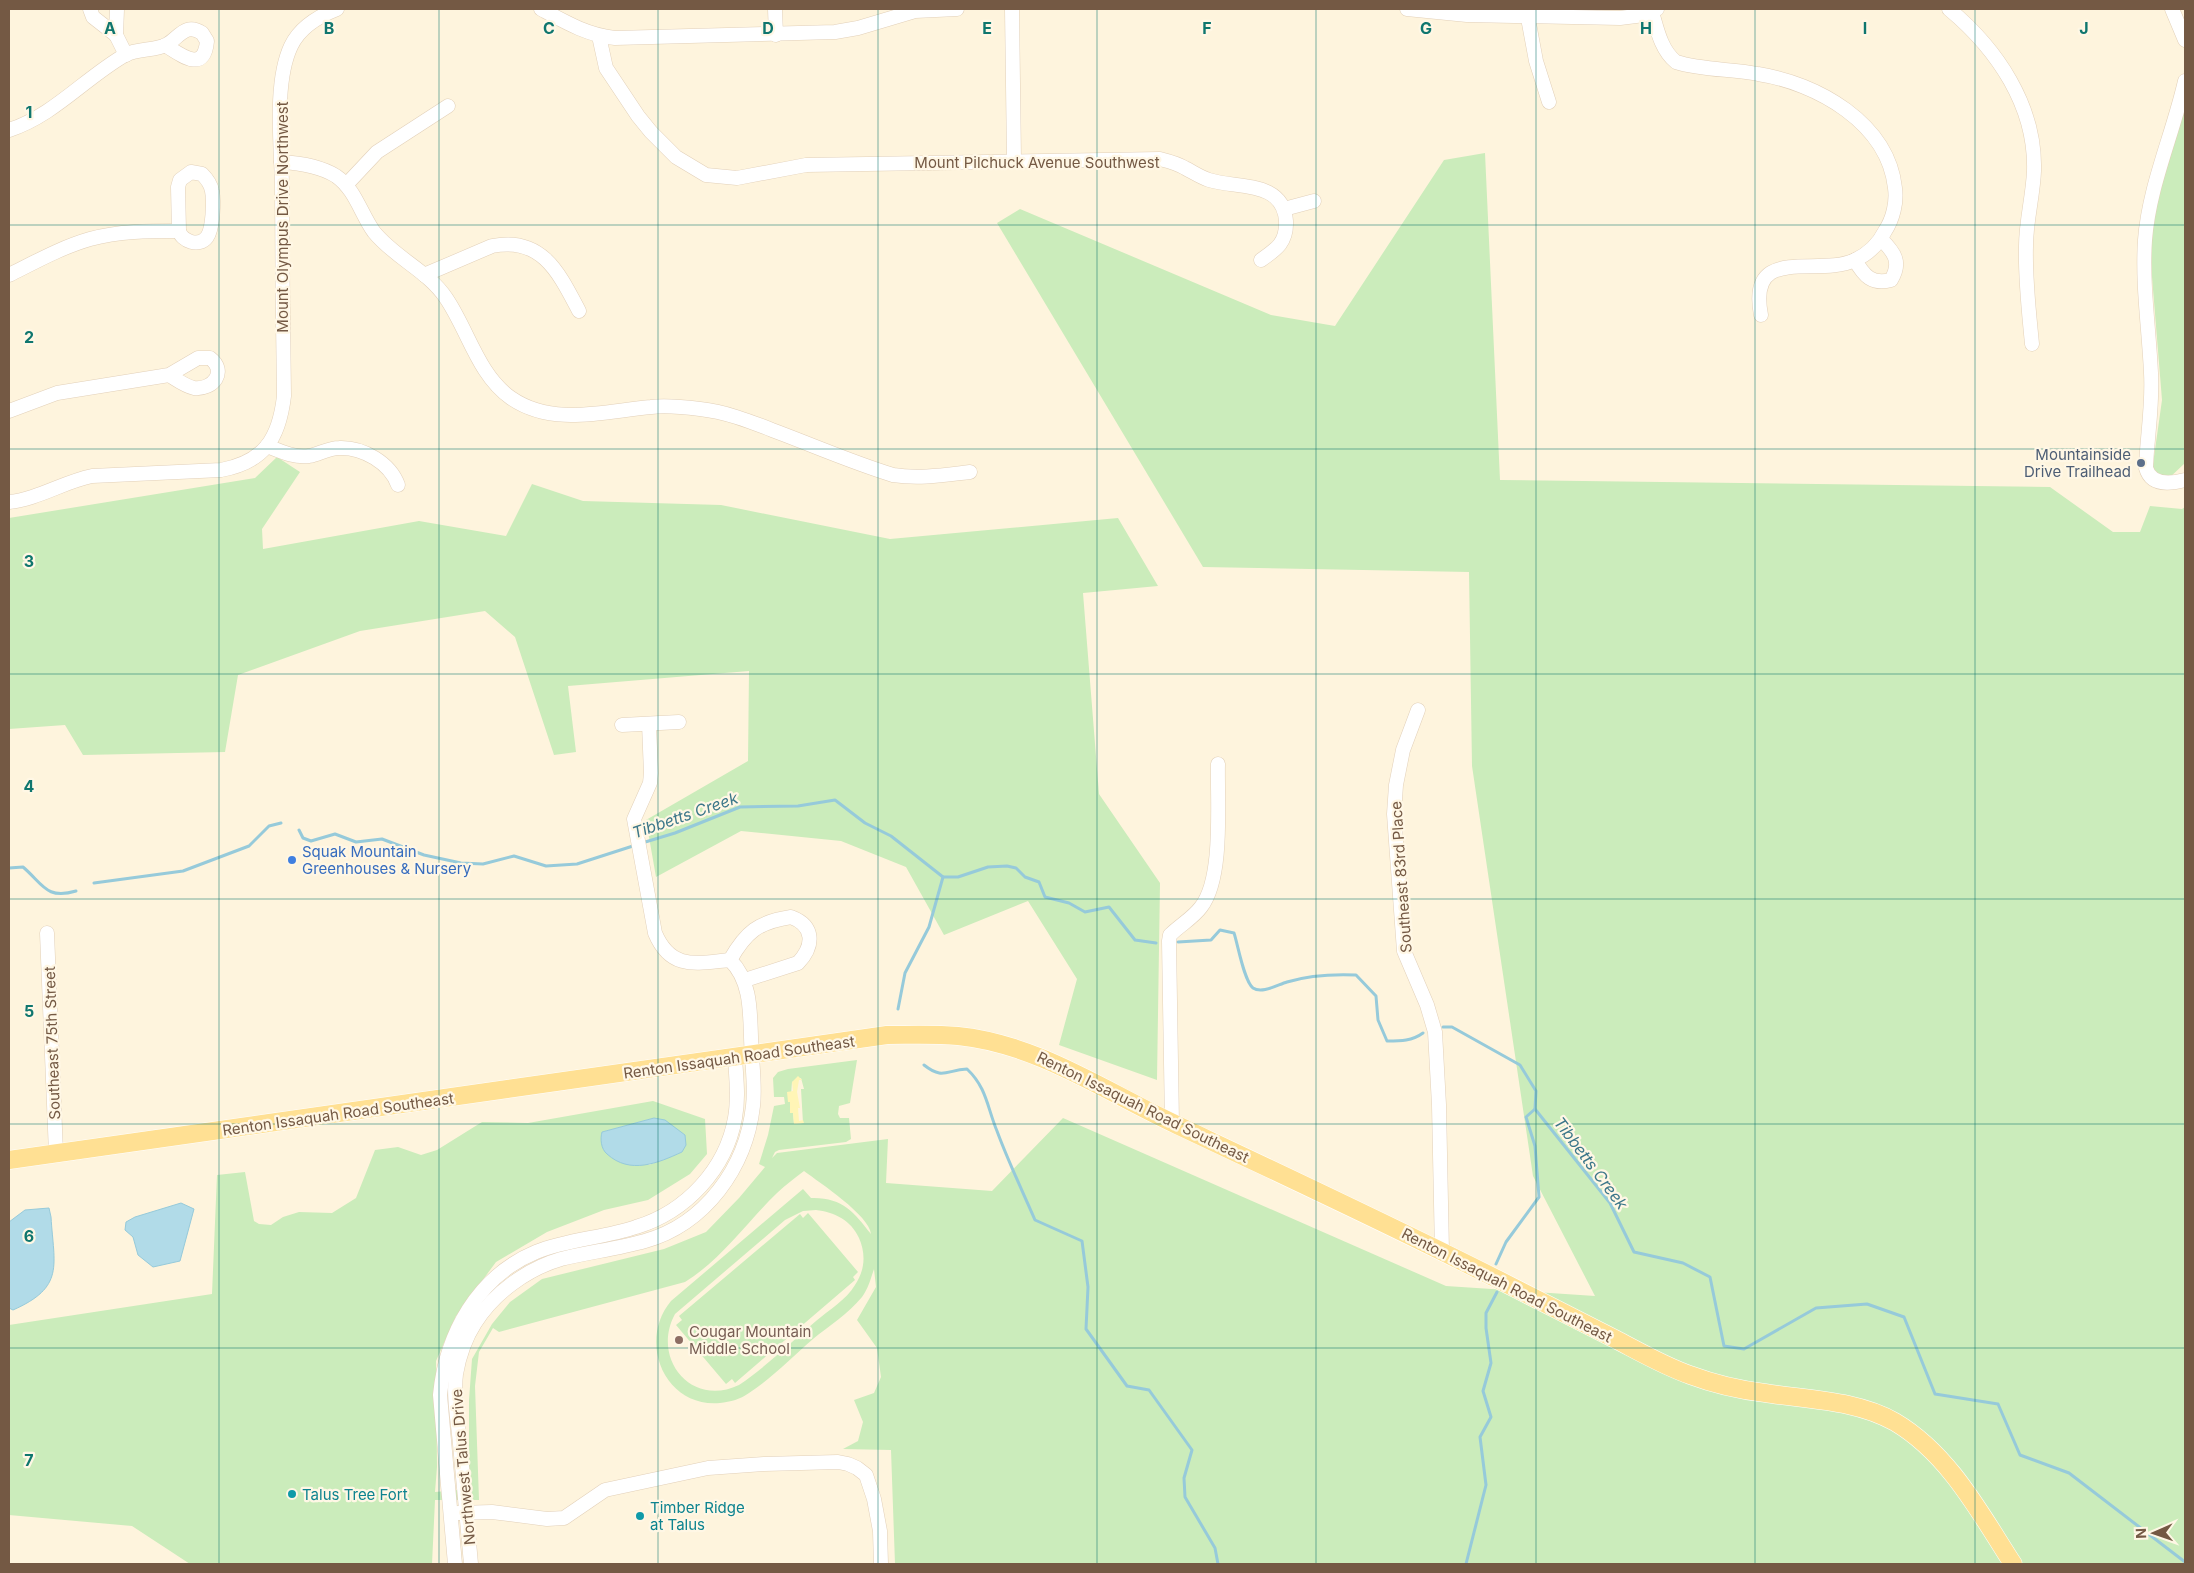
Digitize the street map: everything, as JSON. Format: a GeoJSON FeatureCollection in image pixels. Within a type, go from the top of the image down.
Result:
{"type":"FeatureCollection","features":[{"type":"Feature","properties":{"kind":"main road","name":"Renton Issaquah Road Southeast"},"geometry":{"type":"LineString","coordinates":[[9,1160],[887,1035],[958,1036],[992,1042],[1032,1054],[1056,1064],[1172,1123],[1442,1252],[1661,1363],[1690,1375],[1736,1388],[1829,1401],[1856,1407],[1890,1419],[1935,1452],[1963,1488],[2013,1564]]}},
{"type":"Feature","properties":{"kind":"street"},"geometry":{"type":"LineString","coordinates":[[90,9],[93,17],[116,35],[126,55]]}},
{"type":"Feature","properties":{"kind":"street"},"geometry":{"type":"LineString","coordinates":[[116,35],[117,9]]}},
{"type":"Feature","properties":{"kind":"street","name":"Mount Olympus Drive Northwest"},"geometry":{"type":"LineString","coordinates":[[267,446],[278,425],[284,396],[281,82],[287,55],[292,43],[300,32],[323,14],[337,9]]}},
{"type":"Feature","properties":{"kind":"street"},"geometry":{"type":"LineString","coordinates":[[541,9],[582,31],[615,38],[835,32],[915,11],[957,9]]}},
{"type":"Feature","properties":{"kind":"street"},"geometry":{"type":"LineString","coordinates":[[775,9],[776,35]]}},
{"type":"Feature","properties":{"kind":"street"},"geometry":{"type":"LineString","coordinates":[[1012,9],[1014,160]]}},
{"type":"Feature","properties":{"kind":"street"},"geometry":{"type":"LineString","coordinates":[[1407,9],[1467,15],[1528,18],[1632,18],[1654,10],[1662,43],[1671,58],[1676,62],[1760,74],[1793,82],[1826,98],[1859,120],[1884,152],[1890,164],[1896,190],[1890,224],[1881,239],[1871,250],[1855,260],[1827,266],[1787,267],[1771,272],[1761,285],[1759,304],[1761,315]]}},
{"type":"Feature","properties":{"kind":"street"},"geometry":{"type":"LineString","coordinates":[[1949,9],[1994,56],[2009,76],[2028,121],[2033,144],[2034,171],[2026,247],[2032,344]]}},
{"type":"Feature","properties":{"kind":"street"},"geometry":{"type":"LineString","coordinates":[[2175,9],[2185,40]]}},
{"type":"Feature","properties":{"kind":"street"},"geometry":{"type":"LineString","coordinates":[[1528,18],[1536,61],[1549,102]]}},
{"type":"Feature","properties":{"kind":"street","name":"Mount Pilchuck Avenue Southwest"},"geometry":{"type":"LineString","coordinates":[[599,36],[606,68],[638,116],[676,157],[706,175],[736,178],[806,165],[1160,159],[1185,168],[1208,180],[1270,192],[1276,196],[1284,209]]}},
{"type":"Feature","properties":{"kind":"street"},"geometry":{"type":"LineString","coordinates":[[9,130],[45,113],[126,55],[142,49],[165,45]]}},
{"type":"Feature","properties":{"kind":"street"},"geometry":{"type":"LineString","coordinates":[[2185,81],[2174,127],[2150,201],[2145,240],[2144,269],[2152,400],[2146,468],[2148,476],[2153,480],[2172,482],[2185,480]]}},
{"type":"Feature","properties":{"kind":"street"},"geometry":{"type":"LineString","coordinates":[[346,185],[377,152],[448,106]]}},
{"type":"Feature","properties":{"kind":"street"},"geometry":{"type":"LineString","coordinates":[[281,162],[314,167],[336,176],[346,185],[375,232],[398,256],[438,287],[492,380],[511,398],[532,408],[556,415],[654,406],[700,409],[725,413],[893,475],[909,477],[970,472]]}},
{"type":"Feature","properties":{"kind":"street"},"geometry":{"type":"LineString","coordinates":[[191,172],[197,172],[206,179],[212,190],[210,231],[202,241],[191,242],[180,236],[179,230],[178,187],[180,180],[191,172]]}},
{"type":"Feature","properties":{"kind":"street"},"geometry":{"type":"LineString","coordinates":[[1261,260],[1284,241],[1286,226],[1284,209],[1314,201]]}},
{"type":"Feature","properties":{"kind":"street"},"geometry":{"type":"LineString","coordinates":[[9,275],[44,257],[90,239],[132,232],[179,230]]}},
{"type":"Feature","properties":{"kind":"street"},"geometry":{"type":"LineString","coordinates":[[1855,260],[1863,275],[1871,280],[1881,282],[1891,280],[1898,265],[1896,258],[1881,239]]}},
{"type":"Feature","properties":{"kind":"street"},"geometry":{"type":"LineString","coordinates":[[424,275],[492,246],[501,244],[522,245],[547,259],[565,284],[579,311]]}},
{"type":"Feature","properties":{"kind":"street"},"geometry":{"type":"LineString","coordinates":[[9,411],[58,393],[169,375]]}},
{"type":"Feature","properties":{"kind":"street"},"geometry":{"type":"LineString","coordinates":[[9,502],[26,499],[79,478],[92,476],[233,468],[256,458],[267,446],[291,455],[308,456],[339,448],[358,450],[376,459],[394,474],[398,485]]}},
{"type":"Feature","properties":{"kind":"street","name":"Southeast 83rd Place"},"geometry":{"type":"LineString","coordinates":[[1418,710],[1403,750],[1396,785],[1394,814],[1404,951],[1427,1005],[1435,1032],[1439,1105],[1442,1252]]}},
{"type":"Feature","properties":{"kind":"street"},"geometry":{"type":"LineString","coordinates":[[622,725],[679,722]]}},
{"type":"Feature","properties":{"kind":"street"},"geometry":{"type":"LineString","coordinates":[[649,724],[650,783],[634,819],[655,934],[664,950],[670,956],[686,963],[696,964],[730,960]]}},
{"type":"Feature","properties":{"kind":"street"},"geometry":{"type":"LineString","coordinates":[[1172,1123],[1169,941],[1170,935],[1202,906],[1210,890],[1216,860],[1218,764]]}},
{"type":"Feature","properties":{"kind":"street"},"geometry":{"type":"LineString","coordinates":[[730,960],[744,937],[756,927],[791,917],[806,926],[810,933],[810,940],[804,957],[798,963],[745,980]]}},
{"type":"Feature","properties":{"kind":"street","name":"Southeast 75th Street"},"geometry":{"type":"LineString","coordinates":[[47,933],[56,1153]]}},
{"type":"Feature","properties":{"kind":"street"},"geometry":{"type":"LineString","coordinates":[[730,960],[745,980],[743,1056]]}},
{"type":"Feature","properties":{"kind":"street","name":"Northwest Talus Drive"},"geometry":{"type":"LineString","coordinates":[[471,1564],[455,1388],[461,1358],[474,1324],[500,1294],[535,1270],[560,1260],[660,1236],[686,1222],[708,1203],[733,1171],[749,1131],[754,1093],[743,1056]]}},
{"type":"Feature","properties":{"kind":"street","name":"Northwest Talus Drive"},"geometry":{"type":"LineString","coordinates":[[454,1564],[440,1395],[450,1348],[466,1312],[490,1281],[520,1259],[555,1246],[616,1233],[647,1224],[677,1207],[695,1192],[721,1158],[733,1128],[743,1056]]}},
{"type":"Feature","properties":{"kind":"street"},"geometry":{"type":"LineString","coordinates":[[449,1515],[466,1512],[504,1513],[556,1519],[572,1514],[594,1496],[605,1490],[708,1468],[838,1462],[857,1468],[866,1475],[874,1499],[880,1531],[881,1564]]}},
{"type":"Feature","properties":{"kind":"green space"},"geometry":{"type":"Polygon","coordinates":[[[2185,88],[2185,463],[2167,480],[2151,478],[2162,400],[2149,240],[2169,124],[2185,88]]]}},
{"type":"Feature","properties":{"kind":"green space"},"geometry":{"type":"Polygon","coordinates":[[[1485,153],[1500,480],[2050,487],[2113,532],[2140,532],[2150,506],[2182,509],[2185,507],[2185,1564],[895,1564],[891,1450],[843,1449],[858,1441],[863,1422],[854,1400],[874,1393],[881,1377],[877,1348],[857,1320],[876,1287],[874,1269],[864,1294],[857,1303],[766,1381],[739,1399],[720,1403],[701,1402],[684,1395],[671,1384],[662,1369],[657,1353],[657,1335],[661,1317],[671,1301],[803,1189],[811,1198],[831,1200],[846,1207],[871,1234],[868,1226],[853,1209],[804,1171],[777,1193],[711,1263],[685,1282],[499,1332],[493,1328],[479,1352],[475,1386],[479,1500],[435,1500],[432,1564],[190,1564],[132,1526],[9,1515],[9,1325],[212,1294],[217,1175],[245,1172],[254,1221],[259,1224],[271,1225],[283,1217],[299,1212],[332,1213],[356,1198],[375,1150],[398,1147],[421,1155],[437,1150],[482,1122],[528,1123],[653,1101],[705,1119],[707,1154],[690,1174],[648,1200],[604,1210],[547,1232],[496,1262],[456,1316],[436,1361],[437,1467],[435,1492],[469,1489],[469,1400],[472,1359],[492,1324],[510,1302],[542,1279],[664,1249],[706,1232],[739,1198],[765,1167],[759,1164],[774,1106],[785,1104],[784,1097],[774,1097],[773,1078],[778,1072],[788,1069],[857,1060],[850,1103],[839,1106],[838,1114],[840,1118],[849,1118],[851,1139],[846,1142],[779,1150],[775,1152],[772,1158],[777,1153],[888,1139],[886,1183],[992,1191],[1063,1118],[1446,1286],[1595,1296],[1533,1176],[1472,766],[1469,572],[1203,567],[997,223],[1020,209],[1271,315],[1335,326],[1444,160],[1485,153]],[[801,1078],[792,1082],[790,1113],[793,1112],[794,1124],[803,1123],[801,1089],[804,1089],[801,1078]],[[654,1118],[602,1132],[649,1165],[682,1152],[654,1118]],[[816,1210],[803,1211],[785,1220],[675,1314],[669,1331],[668,1347],[672,1362],[680,1375],[691,1384],[705,1390],[721,1390],[739,1385],[842,1300],[855,1285],[863,1268],[863,1250],[856,1232],[847,1222],[835,1215],[816,1210]]]}},
{"type":"Feature","properties":{"kind":"green space"},"geometry":{"type":"Polygon","coordinates":[[[277,457],[300,472],[262,529],[263,549],[419,521],[506,536],[532,484],[583,501],[721,505],[890,539],[1118,518],[1158,586],[1083,593],[1099,794],[1160,883],[1157,1080],[1059,1045],[1077,979],[1028,901],[944,935],[906,867],[841,841],[741,831],[656,877],[646,820],[748,761],[749,671],[568,686],[576,752],[554,755],[515,637],[485,611],[360,631],[238,675],[225,752],[83,755],[65,725],[9,729],[9,518],[255,478],[277,457]]]}},
{"type":"Feature","properties":{"kind":"green space"},"geometry":{"type":"Polygon","coordinates":[[[808,1213],[858,1272],[853,1277],[855,1280],[735,1383],[732,1379],[726,1384],[676,1325],[682,1320],[679,1316],[800,1214],[803,1218],[808,1213]]]}},
{"type":"Feature","properties":{"kind":"sand"},"geometry":{"type":"Polygon","coordinates":[[[798,1076],[802,1080],[799,1080],[797,1092],[800,1108],[798,1108],[799,1121],[803,1120],[804,1123],[794,1124],[793,1113],[790,1113],[790,1102],[788,1102],[787,1092],[793,1091],[792,1082],[798,1076]]]}},
{"type":"Feature","properties":{"kind":"water"},"geometry":{"type":"Polygon","coordinates":[[[654,1118],[665,1120],[685,1135],[686,1145],[682,1152],[654,1163],[635,1165],[625,1164],[616,1160],[603,1149],[602,1132],[654,1118]]]}},
{"type":"Feature","properties":{"kind":"water"},"geometry":{"type":"Polygon","coordinates":[[[181,1203],[194,1209],[180,1261],[153,1267],[138,1255],[133,1237],[125,1230],[126,1222],[135,1217],[181,1203]]]}},
{"type":"Feature","properties":{"kind":"water"},"geometry":{"type":"Polygon","coordinates":[[[49,1208],[54,1249],[53,1273],[49,1283],[41,1293],[13,1310],[9,1308],[9,1222],[25,1210],[49,1208]]]}},
{"type":"Feature","properties":{"kind":"waterway","name":"Tibbetts Creek"},"geometry":{"type":"LineString","coordinates":[[642,843],[675,833],[740,807],[798,806],[835,800],[865,823],[891,836],[943,877],[958,877],[988,867],[1007,866],[1016,868],[1025,877],[1039,882],[1045,897],[1069,903],[1085,912],[1109,907],[1135,940],[1156,943]]}},
{"type":"Feature","properties":{"kind":"waterway","name":"Tibbetts Creek"},"geometry":{"type":"LineString","coordinates":[[94,883],[183,871],[249,846],[269,826],[281,823]]}},
{"type":"Feature","properties":{"kind":"waterway","name":"Tibbetts Creek"},"geometry":{"type":"LineString","coordinates":[[299,830],[303,838],[311,841],[335,834],[356,842],[382,839],[424,855],[461,863],[483,864],[514,856],[546,866],[577,864],[636,845]]}},
{"type":"Feature","properties":{"kind":"waterway","name":"Tibbetts Creek"},"geometry":{"type":"LineString","coordinates":[[9,868],[23,867],[51,892],[66,893],[76,891]]}},
{"type":"Feature","properties":{"kind":"waterway"},"geometry":{"type":"LineString","coordinates":[[898,1009],[905,973],[929,927],[943,877]]}},
{"type":"Feature","properties":{"kind":"waterway","name":"Tibbetts Creek"},"geometry":{"type":"LineString","coordinates":[[1178,942],[1211,940],[1220,930],[1234,933],[1247,978],[1253,988],[1257,990],[1265,990],[1287,982],[1313,976],[1356,975],[1376,996],[1378,1020],[1387,1041],[1402,1041],[1423,1033]]}},
{"type":"Feature","properties":{"kind":"waterway","name":"Tibbetts Creek"},"geometry":{"type":"LineString","coordinates":[[1443,1027],[1452,1027],[1520,1065],[1536,1091],[1535,1109],[1610,1203],[1634,1252],[1683,1263],[1710,1277],[1724,1346],[1744,1349],[1816,1308],[1867,1304],[1904,1317],[1935,1394],[1998,1404],[2020,1455],[2069,1473],[2185,1562]]}},
{"type":"Feature","properties":{"kind":"waterway"},"geometry":{"type":"LineString","coordinates":[[924,1065],[930,1070],[940,1073],[967,1069],[974,1076],[986,1098],[1006,1153],[1035,1220],[1082,1241],[1088,1287],[1086,1329],[1127,1386],[1149,1390],[1192,1450],[1184,1478],[1185,1497],[1215,1548],[1218,1564]]}},
{"type":"Feature","properties":{"kind":"waterway"},"geometry":{"type":"LineString","coordinates":[[1496,1264],[1506,1242],[1539,1197],[1535,1146],[1526,1117],[1535,1109]]}},
{"type":"Feature","properties":{"kind":"waterway"},"geometry":{"type":"LineString","coordinates":[[1466,1564],[1486,1485],[1480,1437],[1491,1417],[1483,1391],[1491,1363],[1486,1313],[1497,1292]]}},
{"type":"Feature","properties":{"kind":"place","name":"Mountainside Drive Trailhead"},"geometry":{"type":"Point","coordinates":[2141,463]}},
{"type":"Feature","properties":{"kind":"place","name":"Squak Mountain Greenhouses & Nursery"},"geometry":{"type":"Point","coordinates":[292,860]}},
{"type":"Feature","properties":{"kind":"place","name":"Cougar Mountain Middle School"},"geometry":{"type":"Point","coordinates":[679,1340]}},
{"type":"Feature","properties":{"kind":"place","name":"Talus Tree Fort"},"geometry":{"type":"Point","coordinates":[292,1494]}},
{"type":"Feature","properties":{"kind":"place","name":"Timber Ridge at Talus"},"geometry":{"type":"Point","coordinates":[640,1516]}}]}
